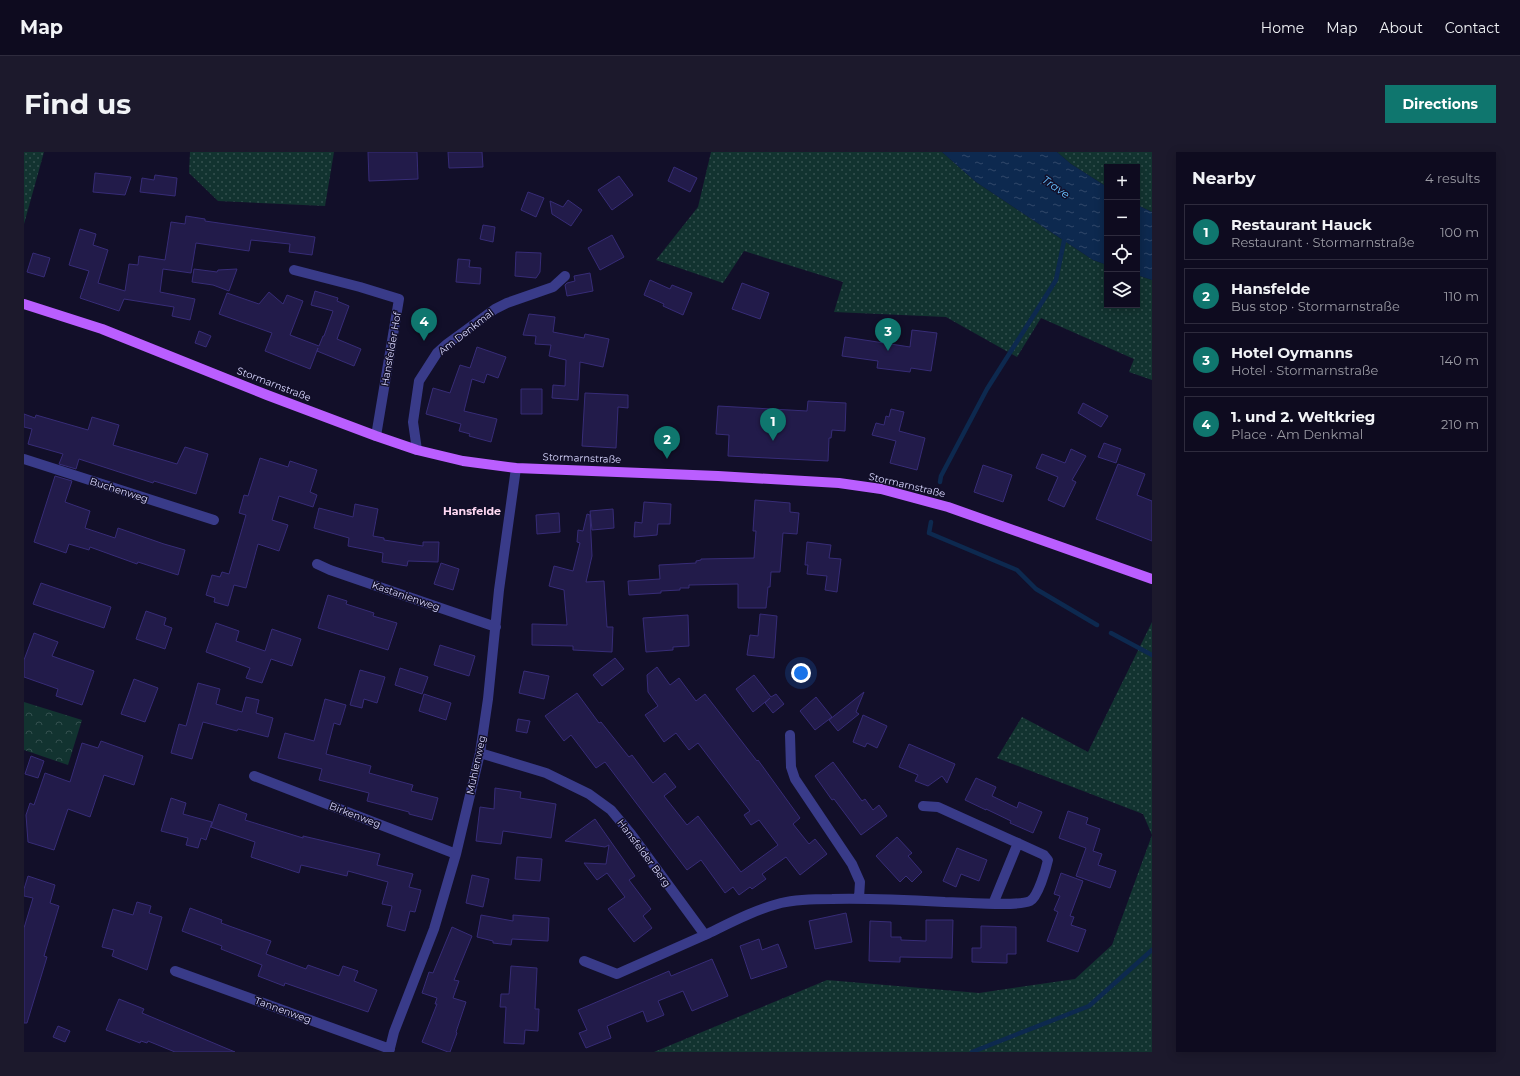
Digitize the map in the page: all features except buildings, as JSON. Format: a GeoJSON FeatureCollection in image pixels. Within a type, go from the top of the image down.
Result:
{"type":"FeatureCollection","features":[{"type":"Feature","properties":{"kind":"main road","name":"Stormarnstraße"},"geometry":{"type":"LineString","coordinates":[[24,304],[102,329],[376,436],[417,450],[463,461],[516,468],[726,476],[839,483],[881,489],[948,507],[1152,579]]}},
{"type":"Feature","properties":{"kind":"street","name":"Hansfelder Hof"},"geometry":{"type":"LineString","coordinates":[[294,270],[339,281],[399,299],[376,436]]}},
{"type":"Feature","properties":{"kind":"street","name":"Am Denkmal"},"geometry":{"type":"LineString","coordinates":[[417,450],[412,422],[419,381],[437,354],[447,344],[495,309],[507,303],[553,287],[565,276]]}},
{"type":"Feature","properties":{"kind":"street","name":"Buchenweg"},"geometry":{"type":"LineString","coordinates":[[24,459],[214,520]]}},
{"type":"Feature","properties":{"kind":"street","name":"Mühlenweg"},"geometry":{"type":"LineString","coordinates":[[390,1050],[394,1032],[434,929],[456,854],[480,753],[488,699],[499,590],[516,468]]}},
{"type":"Feature","properties":{"kind":"street","name":"Kastanienweg"},"geometry":{"type":"LineString","coordinates":[[317,564],[330,570],[496,627]]}},
{"type":"Feature","properties":{"kind":"street"},"geometry":{"type":"LineString","coordinates":[[790,734],[791,767],[795,779],[852,864],[860,882],[859,898]]}},
{"type":"Feature","properties":{"kind":"street","name":"Hansfelder Berg"},"geometry":{"type":"LineString","coordinates":[[480,753],[546,773],[589,794],[611,810],[631,834],[705,935]]}},
{"type":"Feature","properties":{"kind":"street","name":"Birkenweg"},"geometry":{"type":"LineString","coordinates":[[254,776],[456,854]]}},
{"type":"Feature","properties":{"kind":"street"},"geometry":{"type":"LineString","coordinates":[[584,961],[616,974],[705,935],[739,918],[781,903],[804,900],[859,898],[993,904],[1026,903],[1032,900],[1036,894],[1048,860],[1044,855],[938,807],[923,806]]}},
{"type":"Feature","properties":{"kind":"street"},"geometry":{"type":"LineString","coordinates":[[993,904],[1018,843]]}},
{"type":"Feature","properties":{"kind":"street","name":"Tannenweg"},"geometry":{"type":"LineString","coordinates":[[175,971],[390,1050]]}},
{"type":"Feature","properties":{"kind":"green space"},"geometry":{"type":"Polygon","coordinates":[[[24,152],[44,152],[24,224],[24,152]]]}},
{"type":"Feature","properties":{"kind":"green space"},"geometry":{"type":"Polygon","coordinates":[[[190,152],[334,152],[325,206],[218,201],[189,173],[190,152]]]}},
{"type":"Feature","properties":{"kind":"green space"},"geometry":{"type":"Polygon","coordinates":[[[711,152],[942,152],[976,182],[1093,260],[1104,264],[1104,308],[1140,308],[1140,276],[1152,280],[1152,380],[1129,372],[1134,359],[1041,318],[1017,357],[946,317],[834,312],[843,282],[744,251],[723,283],[656,260],[698,207],[711,152]]]}},
{"type":"Feature","properties":{"kind":"green space"},"geometry":{"type":"Polygon","coordinates":[[[1057,152],[1152,152],[1152,212],[1140,206],[1140,164],[1104,164],[1104,185],[1071,164],[1057,152]]]}},
{"type":"Feature","properties":{"kind":"green space"},"geometry":{"type":"Polygon","coordinates":[[[1152,622],[1152,835],[1143,814],[997,758],[1022,717],[1088,752],[1152,622]]]}},
{"type":"Feature","properties":{"kind":"green space"},"geometry":{"type":"Polygon","coordinates":[[[24,702],[82,720],[68,765],[24,750],[24,702]]]}},
{"type":"Feature","properties":{"kind":"green space"},"geometry":{"type":"Polygon","coordinates":[[[1152,835],[1152,1052],[654,1052],[827,980],[979,993],[1075,979],[1112,945],[1152,835]]]}},
{"type":"Feature","properties":{"kind":"water","name":"Trave"},"geometry":{"type":"Polygon","coordinates":[[[942,152],[1057,152],[1071,164],[1104,185],[1104,264],[1093,260],[976,182],[942,152]]]}},
{"type":"Feature","properties":{"kind":"water"},"geometry":{"type":"Polygon","coordinates":[[[1140,206],[1152,212],[1152,280],[1140,276],[1140,206]]]}},
{"type":"Feature","properties":{"kind":"waterway"},"geometry":{"type":"LineString","coordinates":[[940,482],[941,476],[987,389],[1056,280],[1065,236]]}},
{"type":"Feature","properties":{"kind":"waterway"},"geometry":{"type":"LineString","coordinates":[[931,522],[929,533],[1017,570],[1036,589],[1097,625]]}},
{"type":"Feature","properties":{"kind":"waterway"},"geometry":{"type":"LineString","coordinates":[[1111,633],[1152,655]]}},
{"type":"Feature","properties":{"kind":"waterway"},"geometry":{"type":"LineString","coordinates":[[972,1052],[1089,1006],[1152,950]]}},
{"type":"Feature","properties":{"kind":"place","name":"1. und 2. Weltkrieg"},"geometry":{"type":"Point","coordinates":[424,341]}},
{"type":"Feature","properties":{"kind":"place","name":"Hotel Oymanns"},"geometry":{"type":"Point","coordinates":[888,351]}},
{"type":"Feature","properties":{"kind":"place","name":"Restaurant Hauck"},"geometry":{"type":"Point","coordinates":[773,441]}},
{"type":"Feature","properties":{"kind":"place","name":"Hansfelde"},"geometry":{"type":"Point","coordinates":[667,459]}},
{"type":"Feature","properties":{"kind":"district","name":"Hansfelde"},"geometry":{"type":"Point","coordinates":[472,511]}}]}
